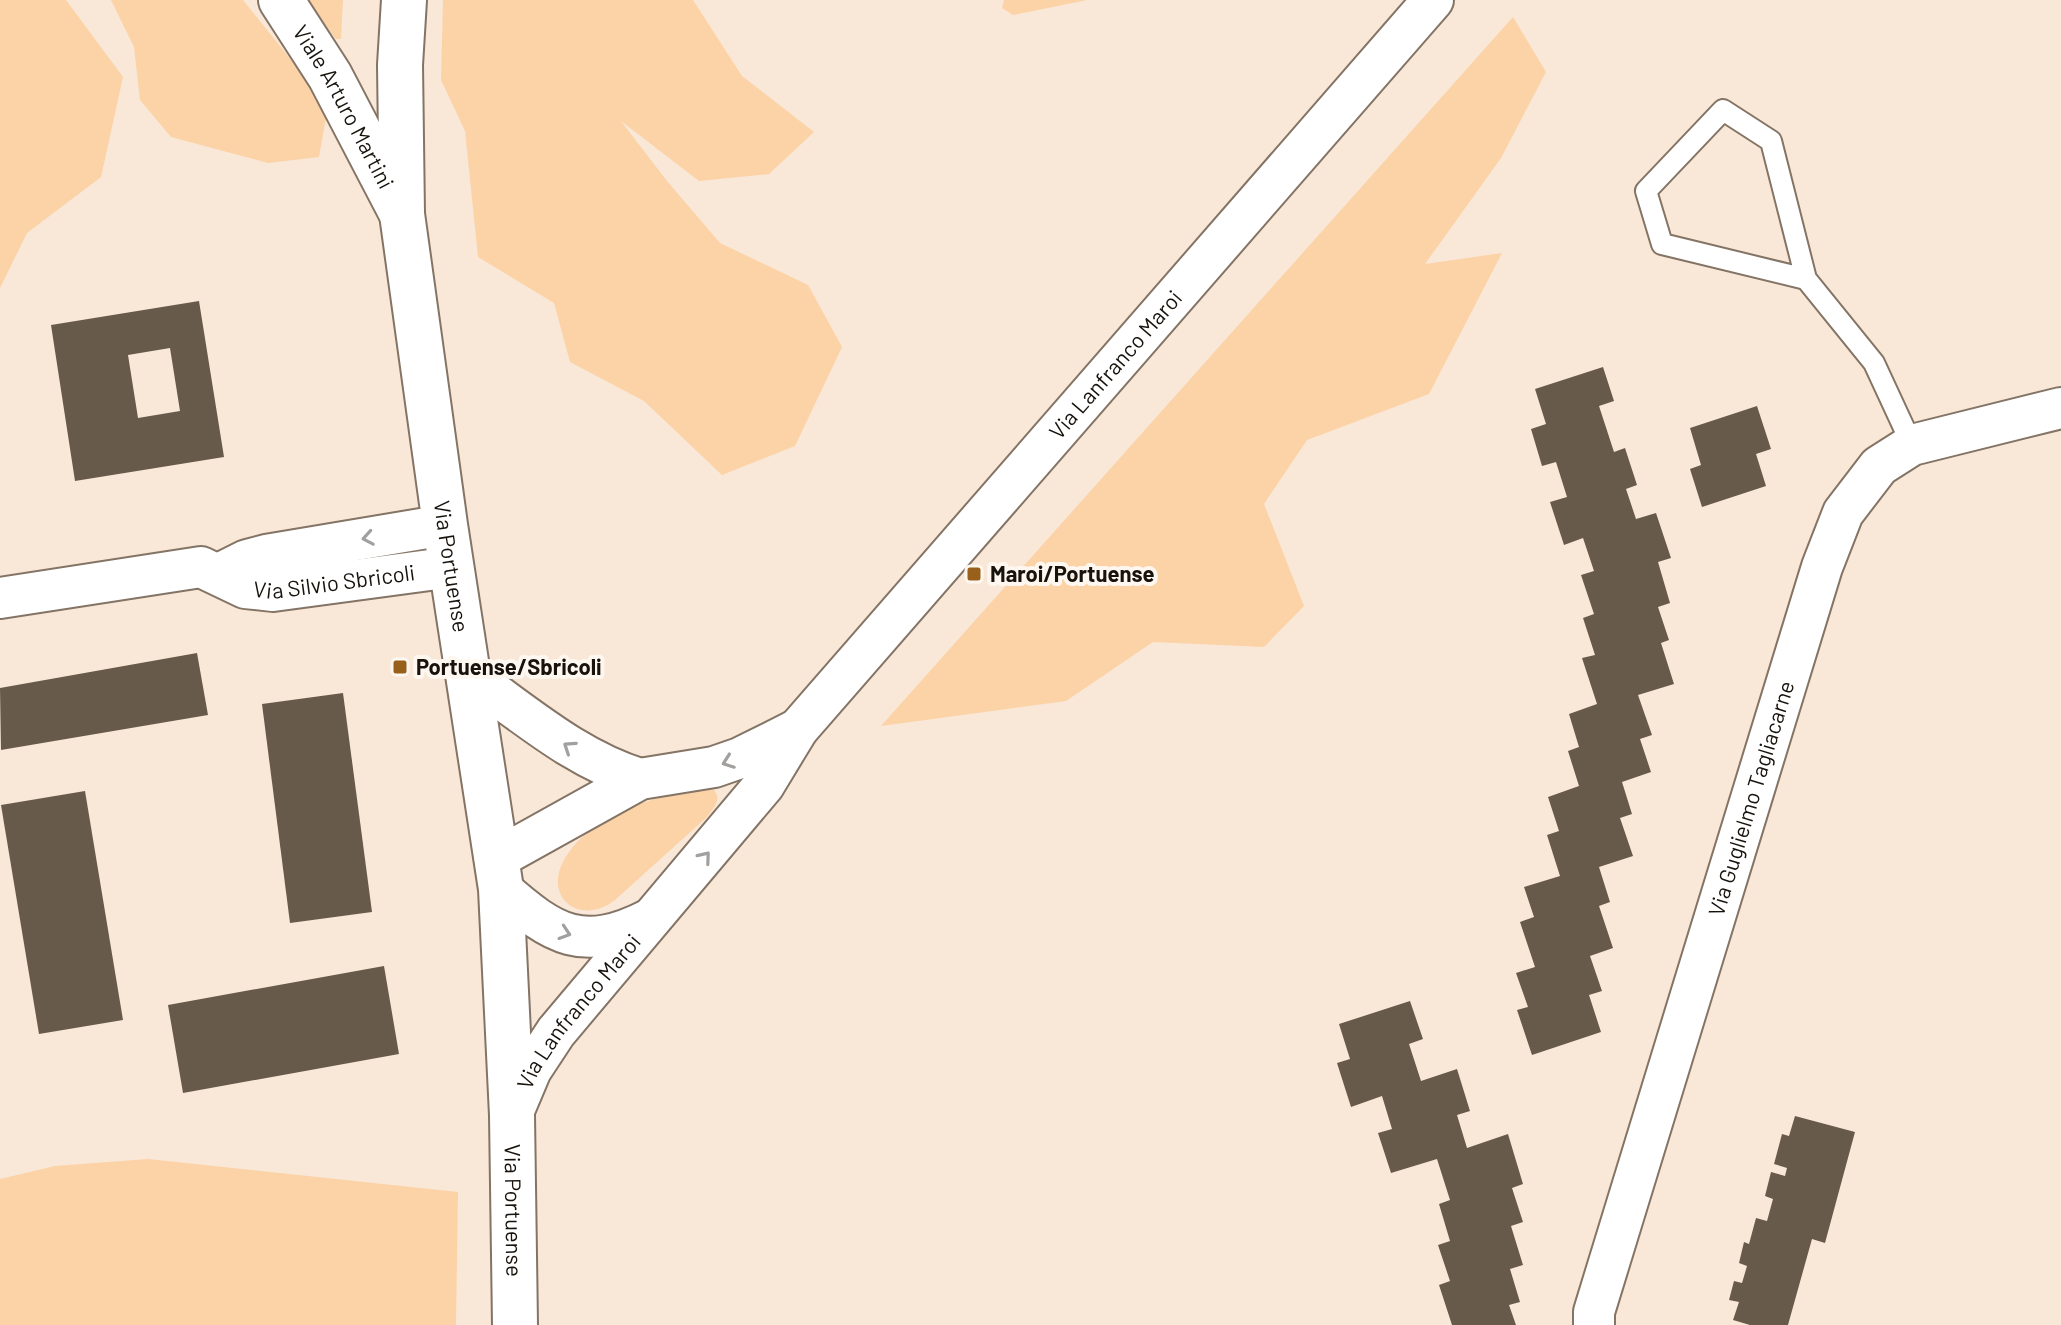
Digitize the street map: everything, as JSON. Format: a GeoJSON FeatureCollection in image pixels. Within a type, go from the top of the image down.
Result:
{"type":"FeatureCollection","features":[{"type":"Feature","properties":{"kind":"main road","name":"Viale Arturo Martini"},"geometry":{"type":"LineString","coordinates":[[281,0],[330,76],[402,214]]}},
{"type":"Feature","properties":{"kind":"main road","name":"Via Portuense"},"geometry":{"type":"LineString","coordinates":[[404,0],[400,65],[402,214],[445,525],[499,874],[512,1115],[515,1325]]}},
{"type":"Feature","properties":{"kind":"street","name":"Via Lanfranco Maroi"},"geometry":{"type":"LineString","coordinates":[[512,1115],[531,1070],[549,1041],[764,785],[798,729],[1433,0]]}},
{"type":"Feature","properties":{"kind":"street","name":"Via Guglielmo Tagliacarne"},"geometry":{"type":"LineString","coordinates":[[1594,1325],[1594,1312],[1822,567],[1843,513],[1879,466],[1912,445],[2061,408]]}},
{"type":"Feature","properties":{"kind":"street","name":"Via Silvio Sbricoli"},"geometry":{"type":"LineString","coordinates":[[219,574],[247,560],[266,555],[445,525]]}},
{"type":"Feature","properties":{"kind":"street","name":"Via Silvio Sbricoli"},"geometry":{"type":"LineString","coordinates":[[0,598],[201,567],[245,588],[273,591],[452,567]]}},
{"type":"Feature","properties":{"kind":"street","name":"Via Lanfranco Maroi"},"geometry":{"type":"LineString","coordinates":[[470,676],[574,750],[613,771],[640,779]]}},
{"type":"Feature","properties":{"kind":"street","name":"Via Lanfranco Maroi"},"geometry":{"type":"LineString","coordinates":[[655,917],[620,933],[601,938],[581,938],[539,921],[499,874],[640,779],[714,767],[740,758],[798,729]]}},
{"type":"Feature","properties":{"kind":"lane"},"geometry":{"type":"LineString","coordinates":[[1806,279],[1662,244],[1646,191],[1723,110],[1771,141],[1806,279],[1874,363],[1912,445]]}},
{"type":"Feature","properties":{"kind":"shaded area"},"geometry":{"type":"Polygon","coordinates":[[[0,0],[66,0],[123,77],[101,177],[27,233],[0,288],[0,0]]]}},
{"type":"Feature","properties":{"kind":"shaded area"},"geometry":{"type":"Polygon","coordinates":[[[111,0],[243,0],[328,106],[319,157],[268,163],[171,137],[140,100],[134,47],[111,0]]]}},
{"type":"Feature","properties":{"kind":"shaded area"},"geometry":{"type":"Polygon","coordinates":[[[306,0],[343,0],[341,39],[336,39],[306,0]]]}},
{"type":"Feature","properties":{"kind":"shaded area"},"geometry":{"type":"Polygon","coordinates":[[[443,0],[693,0],[742,76],[814,132],[769,174],[699,181],[621,121],[720,243],[808,285],[842,347],[795,446],[722,475],[644,401],[570,362],[554,303],[478,257],[465,131],[441,80],[443,0]]]}},
{"type":"Feature","properties":{"kind":"shaded area"},"geometry":{"type":"Polygon","coordinates":[[[1004,0],[1087,0],[1013,15],[1002,8],[1004,0]]]}},
{"type":"Feature","properties":{"kind":"shaded area"},"geometry":{"type":"Polygon","coordinates":[[[1513,17],[1546,72],[1501,158],[1425,264],[1502,253],[1429,394],[1307,440],[1264,504],[1304,606],[1264,647],[1153,642],[1066,701],[881,726],[1513,17]]]}},
{"type":"Feature","properties":{"kind":"shaded area"},"geometry":{"type":"Polygon","coordinates":[[[709,786],[717,797],[716,805],[707,817],[615,900],[601,908],[588,910],[576,909],[567,903],[558,883],[560,870],[579,840],[611,817],[630,808],[671,794],[709,786]]]}},
{"type":"Feature","properties":{"kind":"shaded area"},"geometry":{"type":"Polygon","coordinates":[[[148,1159],[458,1192],[456,1325],[0,1325],[0,1179],[55,1166],[148,1159]]]}},
{"type":"Feature","properties":{"kind":"building"},"geometry":{"type":"Polygon","coordinates":[[[199,301],[224,457],[75,481],[51,325],[199,301]],[[170,348],[128,355],[138,418],[180,411],[170,348]]]}},
{"type":"Feature","properties":{"kind":"building"},"geometry":{"type":"Polygon","coordinates":[[[1603,367],[1614,401],[1599,406],[1614,452],[1625,448],[1637,485],[1626,489],[1636,519],[1656,513],[1671,558],[1658,562],[1670,603],[1658,607],[1669,640],[1661,643],[1674,684],[1638,695],[1652,735],[1640,739],[1651,772],[1622,782],[1632,814],[1620,818],[1633,856],[1599,867],[1610,902],[1599,906],[1613,948],[1590,956],[1602,991],[1589,995],[1601,1032],[1532,1055],[1517,1010],[1528,1007],[1516,973],[1535,967],[1520,922],[1534,917],[1524,887],[1560,876],[1547,835],[1559,831],[1548,797],[1579,786],[1568,751],[1579,747],[1569,714],[1597,704],[1582,658],[1595,655],[1583,618],[1594,614],[1581,575],[1594,571],[1583,538],[1564,545],[1550,502],[1567,497],[1556,462],[1542,466],[1531,429],[1546,424],[1535,389],[1603,367]]]}},
{"type":"Feature","properties":{"kind":"building"},"geometry":{"type":"Polygon","coordinates":[[[1757,406],[1771,449],[1756,454],[1766,486],[1702,507],[1690,469],[1701,465],[1690,428],[1757,406]]]}},
{"type":"Feature","properties":{"kind":"building"},"geometry":{"type":"Polygon","coordinates":[[[197,653],[208,715],[1,750],[0,688],[197,653]]]}},
{"type":"Feature","properties":{"kind":"building"},"geometry":{"type":"Polygon","coordinates":[[[343,693],[372,912],[290,923],[262,704],[343,693]]]}},
{"type":"Feature","properties":{"kind":"building"},"geometry":{"type":"Polygon","coordinates":[[[85,791],[123,1020],[39,1034],[1,805],[85,791]]]}},
{"type":"Feature","properties":{"kind":"building"},"geometry":{"type":"Polygon","coordinates":[[[384,966],[399,1054],[183,1093],[168,1005],[384,966]]]}},
{"type":"Feature","properties":{"kind":"building"},"geometry":{"type":"Polygon","coordinates":[[[1410,1001],[1423,1039],[1409,1044],[1421,1081],[1457,1069],[1470,1111],[1457,1115],[1467,1148],[1508,1134],[1523,1184],[1512,1188],[1523,1222],[1511,1226],[1523,1265],[1510,1269],[1520,1302],[1509,1305],[1516,1325],[1452,1325],[1439,1285],[1450,1281],[1438,1245],[1450,1241],[1439,1204],[1450,1200],[1437,1159],[1391,1173],[1378,1133],[1392,1129],[1382,1096],[1351,1107],[1337,1063],[1350,1059],[1339,1024],[1410,1001]]]}},
{"type":"Feature","properties":{"kind":"building"},"geometry":{"type":"Polygon","coordinates":[[[1795,1116],[1855,1132],[1825,1243],[1812,1239],[1788,1325],[1750,1325],[1733,1320],[1739,1302],[1729,1300],[1734,1281],[1742,1283],[1747,1266],[1739,1263],[1744,1242],[1749,1244],[1756,1218],[1767,1221],[1773,1199],[1765,1196],[1771,1172],[1785,1176],[1787,1168],[1774,1164],[1782,1134],[1789,1136],[1795,1116]]]}},
{"type":"Feature","properties":{"kind":"place","name":"Maroi/Portuense"},"geometry":{"type":"Point","coordinates":[974,574]}},
{"type":"Feature","properties":{"kind":"place","name":"Portuense/Sbricoli"},"geometry":{"type":"Point","coordinates":[400,667]}}]}
